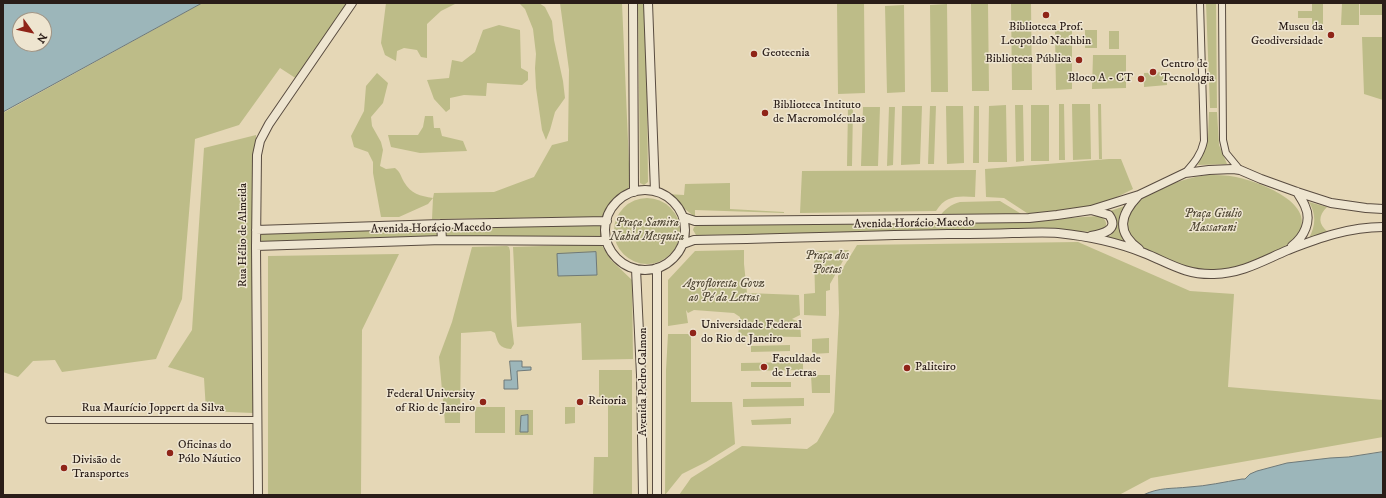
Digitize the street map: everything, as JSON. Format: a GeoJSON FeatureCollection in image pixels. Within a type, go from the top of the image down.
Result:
{"type":"FeatureCollection","features":[{"type":"Feature","properties":{"kind":"street","name":"Rua Hélio de Almeida"},"geometry":{"type":"LineString","coordinates":[[258,495],[256,246],[257,155],[260,141],[269,124],[352,3]]}},
{"type":"Feature","properties":{"kind":"street"},"geometry":{"type":"LineString","coordinates":[[633,3],[634,192]]}},
{"type":"Feature","properties":{"kind":"street"},"geometry":{"type":"LineString","coordinates":[[648,3],[654,191]]}},
{"type":"Feature","properties":{"kind":"street"},"geometry":{"type":"LineString","coordinates":[[1185,173],[1197,160],[1202,150],[1204,141],[1200,3]]}},
{"type":"Feature","properties":{"kind":"street"},"geometry":{"type":"LineString","coordinates":[[1222,3],[1223,140],[1226,153],[1240,170]]}},
{"type":"Feature","properties":{"kind":"street"},"geometry":{"type":"LineString","coordinates":[[1383,209],[1331,203],[1297,192],[1240,170],[1209,170],[1185,173],[1139,195],[1126,211],[1123,219],[1125,235],[1144,253],[1161,262],[1187,272],[1199,274],[1240,271],[1286,251],[1331,234],[1366,227],[1383,227]]}},
{"type":"Feature","properties":{"kind":"street"},"geometry":{"type":"LineString","coordinates":[[654,191],[672,200],[679,209],[683,217],[685,231],[683,244],[677,254],[668,263],[657,268],[646,270],[636,269],[617,259],[611,251],[607,241],[606,221],[616,203],[625,196],[634,192],[654,191]]}},
{"type":"Feature","properties":{"kind":"street"},"geometry":{"type":"LineString","coordinates":[[1286,251],[1300,239],[1308,223],[1306,207],[1297,192]]}},
{"type":"Feature","properties":{"kind":"street","name":"Avenida Horácio Macedo"},"geometry":{"type":"LineString","coordinates":[[683,217],[695,220],[1029,218],[1091,210],[1139,195]]}},
{"type":"Feature","properties":{"kind":"street"},"geometry":{"type":"LineString","coordinates":[[1086,237],[1105,233],[1111,227],[1112,222],[1109,215],[1091,210]]}},
{"type":"Feature","properties":{"kind":"street","name":"Avenida Horácio Macedo"},"geometry":{"type":"LineString","coordinates":[[256,230],[441,224],[606,221]]}},
{"type":"Feature","properties":{"kind":"street"},"geometry":{"type":"LineString","coordinates":[[441,224],[442,240]]}},
{"type":"Feature","properties":{"kind":"street","name":"Avenida Horácio Macedo"},"geometry":{"type":"LineString","coordinates":[[683,244],[694,240],[936,234],[1056,233],[1105,241],[1144,253]]}},
{"type":"Feature","properties":{"kind":"street","name":"Avenida Horácio Macedo"},"geometry":{"type":"LineString","coordinates":[[256,246],[442,240],[607,241]]}},
{"type":"Feature","properties":{"kind":"street","name":"Avenida Pedro Calmon"},"geometry":{"type":"LineString","coordinates":[[657,268],[657,495]]}},
{"type":"Feature","properties":{"kind":"street","name":"Avenida Pedro Calmon"},"geometry":{"type":"LineString","coordinates":[[636,269],[641,375],[643,495]]}},
{"type":"Feature","properties":{"kind":"street","name":"Rua Maurício Joppert da Silva"},"geometry":{"type":"LineString","coordinates":[[49,420],[258,420]]}},
{"type":"Feature","properties":{"kind":"green space"},"geometry":{"type":"Polygon","coordinates":[[[202,3],[349,3],[297,79],[280,68],[239,125],[195,139],[182,299],[156,359],[62,372],[55,360],[33,361],[18,377],[3,372],[3,113],[202,3]]]}},
{"type":"Feature","properties":{"kind":"green space"},"geometry":{"type":"Polygon","coordinates":[[[386,3],[457,3],[441,11],[427,24],[427,58],[421,57],[417,50],[404,48],[397,51],[396,61],[385,55],[381,43],[386,3]]]}},
{"type":"Feature","properties":{"kind":"green space"},"geometry":{"type":"Polygon","coordinates":[[[519,3],[539,3],[545,7],[552,21],[565,98],[555,112],[546,140],[542,130],[536,88],[536,54],[533,29],[525,9],[519,3]]]}},
{"type":"Feature","properties":{"kind":"green space"},"geometry":{"type":"Polygon","coordinates":[[[560,3],[622,3],[630,187],[616,198],[602,218],[432,219],[434,193],[494,192],[534,177],[552,145],[568,141],[569,70],[560,3]]]}},
{"type":"Feature","properties":{"kind":"green space"},"geometry":{"type":"Polygon","coordinates":[[[638,3],[646,3],[648,182],[644,185],[640,183],[638,3]]]}},
{"type":"Feature","properties":{"kind":"green space"},"geometry":{"type":"Polygon","coordinates":[[[864,3],[865,93],[838,94],[837,4],[864,3]]]}},
{"type":"Feature","properties":{"kind":"green space"},"geometry":{"type":"Polygon","coordinates":[[[1011,3],[1031,3],[1032,90],[1012,90],[1011,3]]]}},
{"type":"Feature","properties":{"kind":"green space"},"geometry":{"type":"Polygon","coordinates":[[[1206,3],[1216,3],[1217,108],[1210,108],[1206,3]]]}},
{"type":"Feature","properties":{"kind":"green space"},"geometry":{"type":"Polygon","coordinates":[[[1312,3],[1323,3],[1323,30],[1312,31],[1312,18],[1298,18],[1298,11],[1312,11],[1312,3]]]}},
{"type":"Feature","properties":{"kind":"green space"},"geometry":{"type":"Polygon","coordinates":[[[1342,3],[1359,3],[1359,25],[1341,25],[1342,3]]]}},
{"type":"Feature","properties":{"kind":"green space"},"geometry":{"type":"Polygon","coordinates":[[[1360,3],[1383,3],[1383,15],[1360,15],[1360,3]]]}},
{"type":"Feature","properties":{"kind":"green space"},"geometry":{"type":"Polygon","coordinates":[[[947,4],[948,92],[931,92],[930,5],[947,4]]]}},
{"type":"Feature","properties":{"kind":"green space"},"geometry":{"type":"Polygon","coordinates":[[[971,4],[988,4],[989,91],[972,91],[971,4]]]}},
{"type":"Feature","properties":{"kind":"green space"},"geometry":{"type":"Polygon","coordinates":[[[904,5],[905,92],[887,93],[885,6],[904,5]]]}},
{"type":"Feature","properties":{"kind":"green space"},"geometry":{"type":"Polygon","coordinates":[[[499,25],[520,30],[521,68],[528,72],[528,80],[522,85],[487,83],[486,96],[464,95],[450,98],[450,109],[446,112],[434,99],[427,80],[449,78],[452,60],[462,62],[475,52],[483,30],[499,25]]]}},
{"type":"Feature","properties":{"kind":"green space"},"geometry":{"type":"Polygon","coordinates":[[[1085,30],[1097,30],[1097,48],[1085,48],[1085,30]]]}},
{"type":"Feature","properties":{"kind":"green space"},"geometry":{"type":"Polygon","coordinates":[[[1055,31],[1072,31],[1072,89],[1056,90],[1055,31]]]}},
{"type":"Feature","properties":{"kind":"green space"},"geometry":{"type":"Polygon","coordinates":[[[1109,31],[1119,31],[1119,49],[1109,49],[1109,31]]]}},
{"type":"Feature","properties":{"kind":"green space"},"geometry":{"type":"Polygon","coordinates":[[[1362,37],[1383,37],[1383,100],[1364,94],[1362,37]]]}},
{"type":"Feature","properties":{"kind":"green space"},"geometry":{"type":"Polygon","coordinates":[[[1093,55],[1126,55],[1126,88],[1092,89],[1093,55]]]}},
{"type":"Feature","properties":{"kind":"green space"},"geometry":{"type":"Polygon","coordinates":[[[1167,72],[1167,85],[1144,87],[1144,73],[1167,72]]]}},
{"type":"Feature","properties":{"kind":"green space"},"geometry":{"type":"Polygon","coordinates":[[[377,73],[388,83],[383,103],[371,117],[372,126],[381,142],[383,150],[380,166],[386,169],[395,168],[413,192],[433,198],[428,204],[399,217],[381,217],[373,173],[373,162],[368,152],[354,147],[351,136],[364,111],[366,86],[377,73]]]}},
{"type":"Feature","properties":{"kind":"green space"},"geometry":{"type":"Polygon","coordinates":[[[1059,104],[1064,104],[1065,160],[1059,160],[1059,104]]]}},
{"type":"Feature","properties":{"kind":"green space"},"geometry":{"type":"Polygon","coordinates":[[[1072,104],[1090,104],[1091,159],[1073,160],[1072,104]]]}},
{"type":"Feature","properties":{"kind":"green space"},"geometry":{"type":"Polygon","coordinates":[[[1098,104],[1101,104],[1102,159],[1099,159],[1098,104]]]}},
{"type":"Feature","properties":{"kind":"green space"},"geometry":{"type":"Polygon","coordinates":[[[1006,105],[1007,162],[988,162],[989,106],[1006,105]]]}},
{"type":"Feature","properties":{"kind":"green space"},"geometry":{"type":"Polygon","coordinates":[[[1015,105],[1023,105],[1024,161],[1016,162],[1015,105]]]}},
{"type":"Feature","properties":{"kind":"green space"},"geometry":{"type":"Polygon","coordinates":[[[1031,105],[1049,105],[1049,161],[1031,161],[1031,105]]]}},
{"type":"Feature","properties":{"kind":"green space"},"geometry":{"type":"Polygon","coordinates":[[[902,106],[922,106],[920,164],[901,165],[902,106]]]}},
{"type":"Feature","properties":{"kind":"green space"},"geometry":{"type":"Polygon","coordinates":[[[930,106],[936,106],[934,164],[928,164],[930,106]]]}},
{"type":"Feature","properties":{"kind":"green space"},"geometry":{"type":"Polygon","coordinates":[[[946,106],[963,106],[964,163],[947,164],[946,106]]]}},
{"type":"Feature","properties":{"kind":"green space"},"geometry":{"type":"Polygon","coordinates":[[[974,106],[979,106],[979,163],[973,163],[974,106]]]}},
{"type":"Feature","properties":{"kind":"green space"},"geometry":{"type":"Polygon","coordinates":[[[848,107],[853,107],[852,166],[847,166],[848,107]]]}},
{"type":"Feature","properties":{"kind":"green space"},"geometry":{"type":"Polygon","coordinates":[[[863,107],[880,107],[878,166],[861,166],[863,107]]]}},
{"type":"Feature","properties":{"kind":"green space"},"geometry":{"type":"Polygon","coordinates":[[[889,107],[895,107],[893,165],[887,166],[889,107]]]}},
{"type":"Feature","properties":{"kind":"green space"},"geometry":{"type":"Polygon","coordinates":[[[1209,112],[1217,112],[1219,145],[1227,164],[1198,165],[1208,137],[1209,112]]]}},
{"type":"Feature","properties":{"kind":"green space"},"geometry":{"type":"Polygon","coordinates":[[[425,116],[433,116],[434,128],[440,128],[442,136],[463,141],[467,151],[420,153],[391,147],[388,135],[418,135],[423,127],[425,116]]]}},
{"type":"Feature","properties":{"kind":"green space"},"geometry":{"type":"Polygon","coordinates":[[[256,135],[253,413],[206,411],[204,378],[168,367],[192,330],[204,148],[256,135]]]}},
{"type":"Feature","properties":{"kind":"green space"},"geometry":{"type":"Polygon","coordinates":[[[1121,159],[1133,189],[1105,203],[1030,215],[1004,198],[986,197],[985,169],[1121,159]]]}},
{"type":"Feature","properties":{"kind":"green space"},"geometry":{"type":"Polygon","coordinates":[[[976,170],[975,197],[958,197],[948,199],[936,211],[800,213],[802,171],[976,170]]]}},
{"type":"Feature","properties":{"kind":"green space","name":"Praça Giulio Massarani"},"geometry":{"type":"Polygon","coordinates":[[[1206,175],[1228,176],[1245,179],[1279,194],[1290,201],[1302,218],[1299,233],[1292,241],[1283,247],[1254,261],[1214,270],[1188,267],[1174,262],[1145,250],[1130,237],[1127,232],[1126,224],[1128,214],[1135,205],[1157,190],[1183,180],[1206,175]]]}},
{"type":"Feature","properties":{"kind":"green space"},"geometry":{"type":"Polygon","coordinates":[[[730,183],[730,209],[784,213],[695,210],[695,217],[666,194],[684,195],[685,184],[730,183]]]}},
{"type":"Feature","properties":{"kind":"green space","name":"Praça Samira Nahid Mesquita"},"geometry":{"type":"Polygon","coordinates":[[[647,198],[659,201],[670,208],[677,219],[680,231],[677,243],[670,254],[659,261],[647,264],[635,261],[624,254],[617,243],[614,231],[617,219],[624,208],[635,201],[647,198]]]}},
{"type":"Feature","properties":{"kind":"green space"},"geometry":{"type":"Polygon","coordinates":[[[1000,201],[1023,215],[939,217],[948,208],[960,202],[1000,201]]]}},
{"type":"Feature","properties":{"kind":"green space"},"geometry":{"type":"Polygon","coordinates":[[[1309,202],[1327,207],[1324,210],[1320,220],[1322,226],[1328,232],[1309,238],[1313,229],[1314,215],[1309,202]]]}},
{"type":"Feature","properties":{"kind":"green space"},"geometry":{"type":"Polygon","coordinates":[[[1125,206],[1122,210],[1120,228],[1126,242],[1107,237],[1111,235],[1115,228],[1107,212],[1125,206]]]}},
{"type":"Feature","properties":{"kind":"green space"},"geometry":{"type":"Polygon","coordinates":[[[1099,216],[1106,222],[1106,228],[1099,232],[1021,230],[696,235],[693,230],[694,227],[698,225],[1023,221],[1099,216]]]}},
{"type":"Feature","properties":{"kind":"green space"},"geometry":{"type":"Polygon","coordinates":[[[607,221],[605,231],[607,241],[256,246],[256,230],[607,221]]]}},
{"type":"Feature","properties":{"kind":"green space"},"geometry":{"type":"Polygon","coordinates":[[[1078,242],[1190,291],[1234,294],[1228,387],[1383,400],[1383,437],[1151,478],[1119,495],[679,495],[691,478],[742,446],[807,449],[817,442],[834,412],[839,313],[838,276],[857,245],[1078,242]]]}},
{"type":"Feature","properties":{"kind":"green space"},"geometry":{"type":"Polygon","coordinates":[[[601,244],[611,260],[632,280],[633,359],[582,360],[581,323],[517,327],[513,247],[601,244]]]}},
{"type":"Feature","properties":{"kind":"green space"},"geometry":{"type":"Polygon","coordinates":[[[472,247],[509,247],[510,251],[511,318],[514,344],[511,349],[501,346],[495,333],[491,331],[461,333],[460,423],[445,423],[439,357],[452,322],[472,247]]]}},
{"type":"Feature","properties":{"kind":"green space","name":"Agrofloresta Govz ao Pé da Letras"},"geometry":{"type":"Polygon","coordinates":[[[744,250],[747,293],[799,295],[800,315],[792,319],[800,322],[801,337],[738,336],[740,317],[734,313],[694,310],[688,313],[686,310],[688,323],[668,326],[668,280],[695,251],[744,250]]]}},
{"type":"Feature","properties":{"kind":"green space","name":"Praça dos Poetas"},"geometry":{"type":"Polygon","coordinates":[[[849,250],[830,284],[830,290],[826,291],[826,316],[804,315],[804,294],[815,293],[814,251],[849,250]]]}},
{"type":"Feature","properties":{"kind":"green space"},"geometry":{"type":"Polygon","coordinates":[[[399,254],[362,330],[361,495],[268,495],[268,256],[399,254]]]}},
{"type":"Feature","properties":{"kind":"green space"},"geometry":{"type":"Polygon","coordinates":[[[668,334],[691,334],[691,402],[732,402],[735,444],[706,462],[682,474],[665,495],[666,370],[668,334]]]}},
{"type":"Feature","properties":{"kind":"green space"},"geometry":{"type":"Polygon","coordinates":[[[829,338],[829,353],[812,354],[812,339],[829,338]]]}},
{"type":"Feature","properties":{"kind":"green space"},"geometry":{"type":"Polygon","coordinates":[[[790,345],[790,351],[751,352],[751,346],[790,345]]]}},
{"type":"Feature","properties":{"kind":"green space"},"geometry":{"type":"Polygon","coordinates":[[[803,362],[803,370],[741,371],[741,363],[803,362]]]}},
{"type":"Feature","properties":{"kind":"green space"},"geometry":{"type":"Polygon","coordinates":[[[599,370],[632,370],[632,495],[593,495],[594,457],[608,457],[608,398],[599,397],[599,370]]]}},
{"type":"Feature","properties":{"kind":"green space"},"geometry":{"type":"Polygon","coordinates":[[[811,375],[830,375],[830,393],[812,393],[811,375]]]}},
{"type":"Feature","properties":{"kind":"green space"},"geometry":{"type":"Polygon","coordinates":[[[751,382],[791,382],[791,387],[751,387],[751,382]]]}},
{"type":"Feature","properties":{"kind":"green space"},"geometry":{"type":"Polygon","coordinates":[[[804,398],[804,406],[743,407],[743,399],[804,398]]]}},
{"type":"Feature","properties":{"kind":"green space"},"geometry":{"type":"Polygon","coordinates":[[[475,407],[505,407],[505,433],[475,433],[475,407]]]}},
{"type":"Feature","properties":{"kind":"green space"},"geometry":{"type":"Polygon","coordinates":[[[565,407],[575,407],[575,423],[565,424],[565,407]]]}},
{"type":"Feature","properties":{"kind":"green space"},"geometry":{"type":"Polygon","coordinates":[[[515,410],[533,410],[533,435],[515,435],[515,410]]]}},
{"type":"Feature","properties":{"kind":"green space"},"geometry":{"type":"Polygon","coordinates":[[[791,418],[791,424],[752,425],[751,420],[791,418]]]}},
{"type":"Feature","properties":{"kind":"water"},"geometry":{"type":"Polygon","coordinates":[[[3,3],[202,3],[3,112],[3,3]]]}},
{"type":"Feature","properties":{"kind":"water"},"geometry":{"type":"Polygon","coordinates":[[[596,252],[597,275],[558,276],[557,254],[596,252]]]}},
{"type":"Feature","properties":{"kind":"water"},"geometry":{"type":"Polygon","coordinates":[[[510,361],[522,361],[522,367],[531,367],[531,370],[517,371],[518,389],[504,389],[504,380],[511,380],[510,361]]]}},
{"type":"Feature","properties":{"kind":"water"},"geometry":{"type":"Polygon","coordinates":[[[528,415],[528,432],[520,432],[521,416],[528,415]]]}},
{"type":"Feature","properties":{"kind":"water"},"geometry":{"type":"Polygon","coordinates":[[[1383,452],[1383,495],[1143,495],[1160,489],[1202,486],[1245,479],[1250,474],[1257,471],[1287,463],[1383,452]]]}},
{"type":"Feature","properties":{"kind":"place","name":"Biblioteca Prof. Leopoldo Nachbin"},"geometry":{"type":"Point","coordinates":[1046,15]}},
{"type":"Feature","properties":{"kind":"place","name":"Museu da Geodiversidade"},"geometry":{"type":"Point","coordinates":[1331,35]}},
{"type":"Feature","properties":{"kind":"place","name":"Geotecnia"},"geometry":{"type":"Point","coordinates":[754,54]}},
{"type":"Feature","properties":{"kind":"place","name":"Biblioteca Pública"},"geometry":{"type":"Point","coordinates":[1079,60]}},
{"type":"Feature","properties":{"kind":"place","name":"Centro de Tecnologia"},"geometry":{"type":"Point","coordinates":[1153,72]}},
{"type":"Feature","properties":{"kind":"place","name":"Bloco A - CT"},"geometry":{"type":"Point","coordinates":[1141,79]}},
{"type":"Feature","properties":{"kind":"place","name":"Biblioteca Intituto de Macromoléculas"},"geometry":{"type":"Point","coordinates":[765,113]}},
{"type":"Feature","properties":{"kind":"place","name":"Universidade Federal do Rio de Janeiro"},"geometry":{"type":"Point","coordinates":[693,333]}},
{"type":"Feature","properties":{"kind":"place","name":"Faculdade de Letras"},"geometry":{"type":"Point","coordinates":[764,367]}},
{"type":"Feature","properties":{"kind":"place","name":"Paliteiro"},"geometry":{"type":"Point","coordinates":[907,368]}},
{"type":"Feature","properties":{"kind":"place","name":"Federal University of Rio de Janeiro"},"geometry":{"type":"Point","coordinates":[483,402]}},
{"type":"Feature","properties":{"kind":"place","name":"Reitoria"},"geometry":{"type":"Point","coordinates":[580,402]}},
{"type":"Feature","properties":{"kind":"place","name":"Oficinas do Pólo Náutico"},"geometry":{"type":"Point","coordinates":[170,453]}},
{"type":"Feature","properties":{"kind":"place","name":"Divisão de Transportes"},"geometry":{"type":"Point","coordinates":[64,468]}}]}
